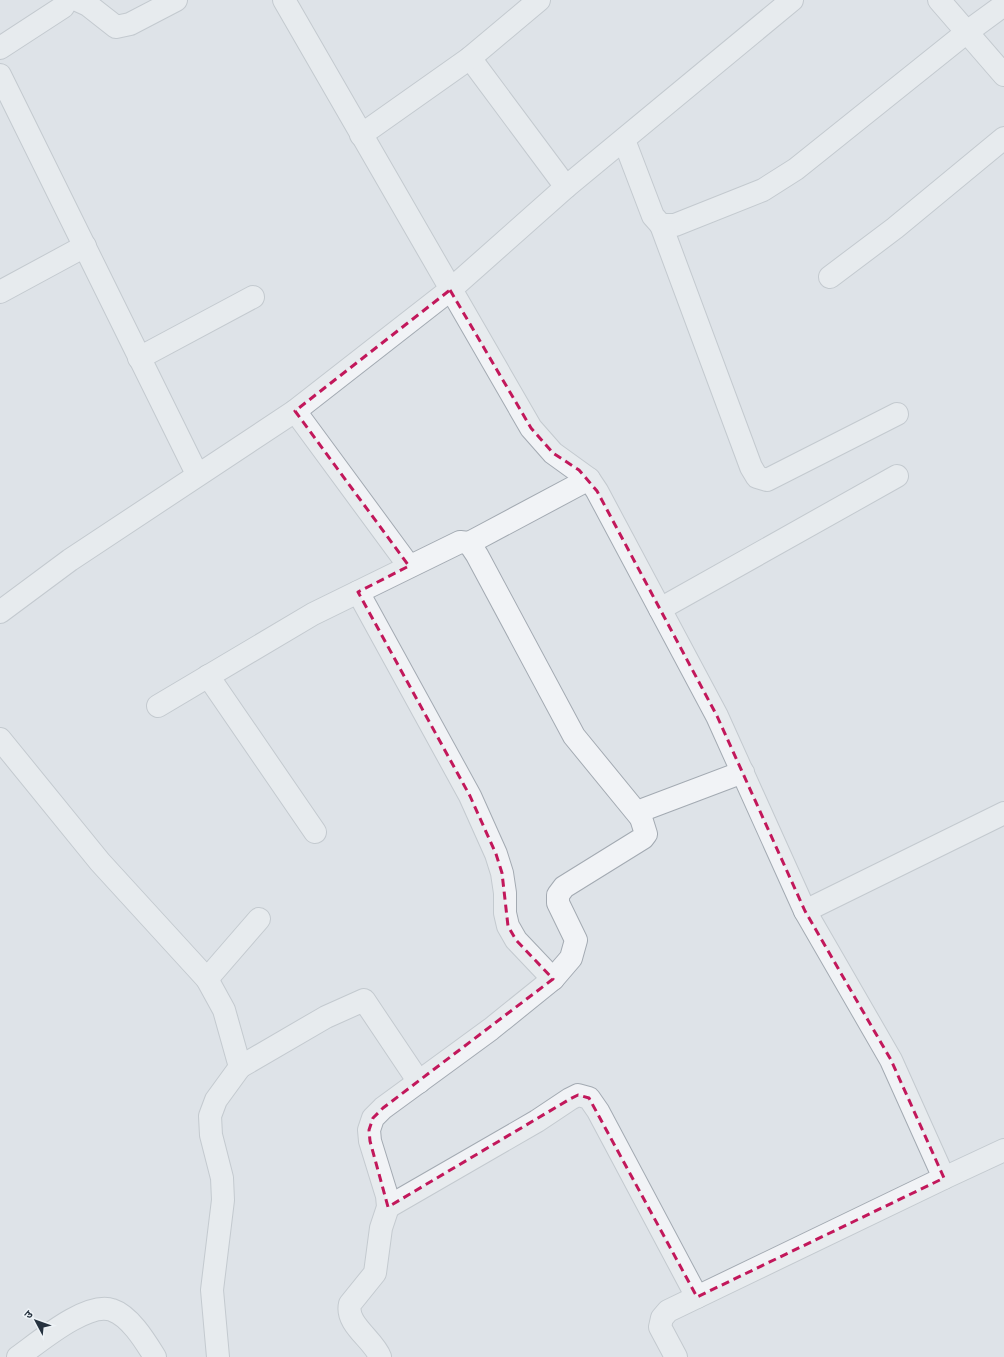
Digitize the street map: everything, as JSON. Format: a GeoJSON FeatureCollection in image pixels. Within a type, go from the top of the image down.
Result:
{"type":"FeatureCollection","features":[{"type":"Feature","properties":{"kind":"street"},"geometry":{"type":"LineString","coordinates":[[0,48],[63,7],[67,0]]}},
{"type":"Feature","properties":{"kind":"street"},"geometry":{"type":"LineString","coordinates":[[77,0],[88,5],[116,27],[130,24],[176,0]]}},
{"type":"Feature","properties":{"kind":"street"},"geometry":{"type":"LineString","coordinates":[[284,0],[531,428],[553,453],[579,470],[589,479],[597,491],[717,716],[805,911],[891,1060],[944,1178]]}},
{"type":"Feature","properties":{"kind":"street"},"geometry":{"type":"LineString","coordinates":[[361,135],[470,58],[540,0]]}},
{"type":"Feature","properties":{"kind":"street"},"geometry":{"type":"LineString","coordinates":[[0,612],[70,560],[197,474],[295,411],[450,290],[566,187],[792,0]]}},
{"type":"Feature","properties":{"kind":"street"},"geometry":{"type":"LineString","coordinates":[[939,0],[1004,75]]}},
{"type":"Feature","properties":{"kind":"street"},"geometry":{"type":"LineString","coordinates":[[661,225],[675,225],[763,190],[796,169],[967,32],[1004,5]]}},
{"type":"Feature","properties":{"kind":"street"},"geometry":{"type":"LineString","coordinates":[[470,58],[566,187]]}},
{"type":"Feature","properties":{"kind":"street"},"geometry":{"type":"LineString","coordinates":[[0,75],[197,474]]}},
{"type":"Feature","properties":{"kind":"street"},"geometry":{"type":"LineString","coordinates":[[830,278],[901,223],[1004,138]]}},
{"type":"Feature","properties":{"kind":"street"},"geometry":{"type":"LineString","coordinates":[[624,140],[653,216],[661,225],[751,467],[757,477],[767,480],[897,414]]}},
{"type":"Feature","properties":{"kind":"street"},"geometry":{"type":"LineString","coordinates":[[0,292],[85,246]]}},
{"type":"Feature","properties":{"kind":"street"},"geometry":{"type":"LineString","coordinates":[[139,358],[253,297]]}},
{"type":"Feature","properties":{"kind":"street"},"geometry":{"type":"LineString","coordinates":[[295,411],[409,566]]}},
{"type":"Feature","properties":{"kind":"street"},"geometry":{"type":"LineString","coordinates":[[660,609],[897,476]]}},
{"type":"Feature","properties":{"kind":"street"},"geometry":{"type":"LineString","coordinates":[[158,706],[313,614],[460,542],[469,543],[589,479]]}},
{"type":"Feature","properties":{"kind":"street"},"geometry":{"type":"LineString","coordinates":[[380,1357],[348,1310],[350,1304],[375,1273],[381,1228],[388,1208],[387,1196],[370,1141],[369,1130],[373,1118],[383,1108],[491,1029],[553,979],[571,958],[576,940],[558,903],[558,895],[564,887],[646,834],[641,818],[574,736],[477,555],[469,543]]}},
{"type":"Feature","properties":{"kind":"street"},"geometry":{"type":"LineString","coordinates":[[358,592],[470,796],[496,854],[502,872],[505,893],[505,913],[508,926],[516,940],[553,979]]}},
{"type":"Feature","properties":{"kind":"street"},"geometry":{"type":"LineString","coordinates":[[208,676],[315,832]]}},
{"type":"Feature","properties":{"kind":"street"},"geometry":{"type":"LineString","coordinates":[[0,739],[100,862],[207,979],[224,1010],[240,1067]]}},
{"type":"Feature","properties":{"kind":"street"},"geometry":{"type":"LineString","coordinates":[[641,818],[642,812],[645,809],[743,772]]}},
{"type":"Feature","properties":{"kind":"street"},"geometry":{"type":"LineString","coordinates":[[805,911],[1004,813]]}},
{"type":"Feature","properties":{"kind":"street"},"geometry":{"type":"LineString","coordinates":[[207,979],[259,919]]}},
{"type":"Feature","properties":{"kind":"street"},"geometry":{"type":"LineString","coordinates":[[218,1357],[212,1290],[223,1200],[222,1178],[210,1135],[210,1116],[216,1100],[240,1067],[326,1017],[364,1000],[419,1082]]}},
{"type":"Feature","properties":{"kind":"street"},"geometry":{"type":"LineString","coordinates":[[388,1208],[531,1125],[570,1099],[578,1095],[589,1098],[598,1111],[697,1297]]}},
{"type":"Feature","properties":{"kind":"street"},"geometry":{"type":"LineString","coordinates":[[676,1357],[660,1327],[662,1318],[668,1311],[1004,1150]]}},
{"type":"Feature","properties":{"kind":"street"},"geometry":{"type":"LineString","coordinates":[[18,1357],[81,1314],[98,1309],[111,1310],[126,1320],[154,1357]]}},
{"type":"Feature","properties":{"kind":"highlighted area"},"geometry":{"type":"Polygon","coordinates":[[[450,290],[531,428],[553,453],[579,470],[597,491],[717,716],[805,911],[891,1060],[944,1178],[697,1297],[589,1098],[578,1095],[570,1099],[388,1207],[370,1141],[369,1130],[373,1118],[383,1108],[553,979],[516,940],[508,926],[502,873],[496,854],[470,796],[358,592],[409,566],[295,411],[450,290]]]}}]}
